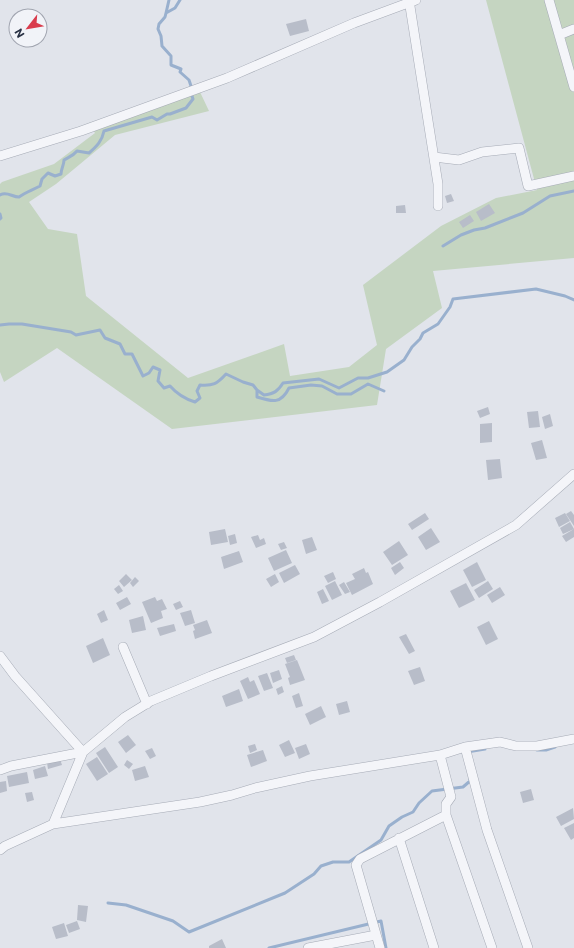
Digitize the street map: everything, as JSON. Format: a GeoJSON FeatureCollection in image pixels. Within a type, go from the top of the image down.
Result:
{"type":"FeatureCollection","features":[{"type":"Feature","properties":{"kind":"street"},"geometry":{"type":"LineString","coordinates":[[550,0],[574,87]]}},
{"type":"Feature","properties":{"kind":"street"},"geometry":{"type":"LineString","coordinates":[[0,156],[81,131],[227,78],[354,23],[411,1],[438,184],[438,206]]}},
{"type":"Feature","properties":{"kind":"street"},"geometry":{"type":"LineString","coordinates":[[559,35],[574,29]]}},
{"type":"Feature","properties":{"kind":"street"},"geometry":{"type":"LineString","coordinates":[[434,156],[459,160],[482,152],[519,148],[528,186],[574,176]]}},
{"type":"Feature","properties":{"kind":"street"},"geometry":{"type":"LineString","coordinates":[[53,824],[83,752],[125,717],[147,704],[211,676],[314,637],[373,606],[516,524],[574,474]]}},
{"type":"Feature","properties":{"kind":"street"},"geometry":{"type":"LineString","coordinates":[[123,647],[147,704]]}},
{"type":"Feature","properties":{"kind":"street"},"geometry":{"type":"LineString","coordinates":[[0,656],[15,676],[83,752]]}},
{"type":"Feature","properties":{"kind":"street"},"geometry":{"type":"LineString","coordinates":[[0,850],[5,846],[53,824],[200,802],[310,776],[440,755],[465,747],[500,742],[516,746],[536,746],[574,738]]}},
{"type":"Feature","properties":{"kind":"street"},"geometry":{"type":"LineString","coordinates":[[465,747],[487,830],[528,948]]}},
{"type":"Feature","properties":{"kind":"street"},"geometry":{"type":"LineString","coordinates":[[0,770],[11,766],[83,752]]}},
{"type":"Feature","properties":{"kind":"street"},"geometry":{"type":"LineString","coordinates":[[440,755],[451,797],[446,804],[446,815],[492,948]]}},
{"type":"Feature","properties":{"kind":"street"},"geometry":{"type":"LineString","coordinates":[[380,948],[356,865],[360,859],[446,815]]}},
{"type":"Feature","properties":{"kind":"street"},"geometry":{"type":"LineString","coordinates":[[399,838],[434,948]]}},
{"type":"Feature","properties":{"kind":"street"},"geometry":{"type":"LineString","coordinates":[[308,948],[376,935]]}},
{"type":"Feature","properties":{"kind":"green space"},"geometry":{"type":"Polygon","coordinates":[[[486,0],[574,0],[574,258],[433,271],[442,308],[386,349],[377,405],[172,429],[57,348],[4,382],[0,372],[0,184],[54,164],[95,133],[89,123],[200,92],[209,111],[115,135],[56,184],[29,202],[48,229],[77,234],[86,296],[188,378],[284,344],[290,376],[349,367],[377,345],[363,285],[441,226],[496,198],[537,190],[486,0]]]}},
{"type":"Feature","properties":{"kind":"building"},"geometry":{"type":"Polygon","coordinates":[[[306,19],[309,31],[290,36],[286,24],[306,19]]]}},
{"type":"Feature","properties":{"kind":"building"},"geometry":{"type":"Polygon","coordinates":[[[451,194],[454,201],[447,203],[445,196],[451,194]]]}},
{"type":"Feature","properties":{"kind":"building"},"geometry":{"type":"Polygon","coordinates":[[[489,204],[495,213],[481,221],[476,212],[489,204]]]}},
{"type":"Feature","properties":{"kind":"building"},"geometry":{"type":"Polygon","coordinates":[[[405,205],[406,213],[396,213],[396,206],[405,205]]]}},
{"type":"Feature","properties":{"kind":"building"},"geometry":{"type":"Polygon","coordinates":[[[470,215],[474,221],[463,228],[459,222],[470,215]]]}},
{"type":"Feature","properties":{"kind":"building"},"geometry":{"type":"Polygon","coordinates":[[[488,407],[490,414],[480,418],[477,411],[488,407]]]}},
{"type":"Feature","properties":{"kind":"building"},"geometry":{"type":"Polygon","coordinates":[[[538,411],[540,427],[529,428],[527,412],[538,411]]]}},
{"type":"Feature","properties":{"kind":"building"},"geometry":{"type":"Polygon","coordinates":[[[550,414],[553,426],[545,429],[542,417],[550,414]]]}},
{"type":"Feature","properties":{"kind":"building"},"geometry":{"type":"Polygon","coordinates":[[[492,423],[492,442],[480,443],[480,424],[492,423]]]}},
{"type":"Feature","properties":{"kind":"building"},"geometry":{"type":"Polygon","coordinates":[[[542,440],[547,458],[536,460],[531,443],[542,440]]]}},
{"type":"Feature","properties":{"kind":"building"},"geometry":{"type":"Polygon","coordinates":[[[500,459],[502,478],[488,480],[486,460],[500,459]]]}},
{"type":"Feature","properties":{"kind":"building"},"geometry":{"type":"Polygon","coordinates":[[[571,511],[574,515],[574,526],[566,514],[571,511]]]}},
{"type":"Feature","properties":{"kind":"building"},"geometry":{"type":"Polygon","coordinates":[[[425,513],[429,519],[412,530],[408,524],[425,513]]]}},
{"type":"Feature","properties":{"kind":"building"},"geometry":{"type":"Polygon","coordinates":[[[565,513],[570,521],[559,527],[555,518],[565,513]]]}},
{"type":"Feature","properties":{"kind":"building"},"geometry":{"type":"Polygon","coordinates":[[[570,522],[574,529],[563,534],[560,528],[570,522]]]}},
{"type":"Feature","properties":{"kind":"building"},"geometry":{"type":"Polygon","coordinates":[[[431,528],[440,542],[426,550],[418,537],[431,528]]]}},
{"type":"Feature","properties":{"kind":"building"},"geometry":{"type":"Polygon","coordinates":[[[225,529],[228,542],[211,545],[209,532],[225,529]]]}},
{"type":"Feature","properties":{"kind":"building"},"geometry":{"type":"Polygon","coordinates":[[[574,529],[574,537],[566,542],[562,536],[574,529]]]}},
{"type":"Feature","properties":{"kind":"building"},"geometry":{"type":"Polygon","coordinates":[[[235,534],[237,543],[230,545],[228,536],[235,534]]]}},
{"type":"Feature","properties":{"kind":"building"},"geometry":{"type":"Polygon","coordinates":[[[258,535],[260,540],[264,538],[266,544],[256,548],[251,537],[258,535]]]}},
{"type":"Feature","properties":{"kind":"building"},"geometry":{"type":"Polygon","coordinates":[[[312,537],[317,550],[306,554],[302,540],[312,537]]]}},
{"type":"Feature","properties":{"kind":"building"},"geometry":{"type":"Polygon","coordinates":[[[399,541],[408,555],[392,565],[383,552],[399,541]]]}},
{"type":"Feature","properties":{"kind":"building"},"geometry":{"type":"Polygon","coordinates":[[[284,542],[287,548],[281,550],[278,544],[284,542]]]}},
{"type":"Feature","properties":{"kind":"building"},"geometry":{"type":"Polygon","coordinates":[[[286,550],[292,563],[274,571],[268,558],[286,550]]]}},
{"type":"Feature","properties":{"kind":"building"},"geometry":{"type":"Polygon","coordinates":[[[239,551],[243,562],[224,569],[221,557],[239,551]]]}},
{"type":"Feature","properties":{"kind":"building"},"geometry":{"type":"Polygon","coordinates":[[[400,562],[404,568],[395,575],[391,568],[400,562]]]}},
{"type":"Feature","properties":{"kind":"building"},"geometry":{"type":"Polygon","coordinates":[[[477,562],[486,580],[472,587],[463,570],[477,562]]]}},
{"type":"Feature","properties":{"kind":"building"},"geometry":{"type":"Polygon","coordinates":[[[295,565],[300,574],[284,583],[279,573],[295,565]]]}},
{"type":"Feature","properties":{"kind":"building"},"geometry":{"type":"Polygon","coordinates":[[[364,568],[366,573],[368,572],[373,584],[352,595],[346,583],[355,579],[352,574],[364,568]]]}},
{"type":"Feature","properties":{"kind":"building"},"geometry":{"type":"Polygon","coordinates":[[[333,572],[336,579],[328,583],[324,576],[333,572]]]}},
{"type":"Feature","properties":{"kind":"building"},"geometry":{"type":"Polygon","coordinates":[[[126,574],[132,580],[124,587],[119,581],[126,574]]]}},
{"type":"Feature","properties":{"kind":"building"},"geometry":{"type":"Polygon","coordinates":[[[275,574],[279,582],[271,587],[266,579],[275,574]]]}},
{"type":"Feature","properties":{"kind":"building"},"geometry":{"type":"Polygon","coordinates":[[[135,577],[139,581],[133,587],[130,583],[135,577]]]}},
{"type":"Feature","properties":{"kind":"building"},"geometry":{"type":"Polygon","coordinates":[[[335,581],[342,595],[332,600],[325,586],[335,581]]]}},
{"type":"Feature","properties":{"kind":"building"},"geometry":{"type":"Polygon","coordinates":[[[488,581],[493,589],[479,598],[474,590],[488,581]]]}},
{"type":"Feature","properties":{"kind":"building"},"geometry":{"type":"Polygon","coordinates":[[[344,582],[350,592],[345,594],[339,585],[344,582]]]}},
{"type":"Feature","properties":{"kind":"building"},"geometry":{"type":"Polygon","coordinates":[[[466,583],[475,600],[459,608],[450,591],[466,583]]]}},
{"type":"Feature","properties":{"kind":"building"},"geometry":{"type":"Polygon","coordinates":[[[119,585],[123,591],[118,594],[114,589],[119,585]]]}},
{"type":"Feature","properties":{"kind":"building"},"geometry":{"type":"Polygon","coordinates":[[[500,587],[505,595],[492,603],[487,595],[500,587]]]}},
{"type":"Feature","properties":{"kind":"building"},"geometry":{"type":"Polygon","coordinates":[[[323,589],[329,601],[322,604],[317,592],[323,589]]]}},
{"type":"Feature","properties":{"kind":"building"},"geometry":{"type":"Polygon","coordinates":[[[127,597],[131,604],[120,610],[116,603],[127,597]]]}},
{"type":"Feature","properties":{"kind":"building"},"geometry":{"type":"Polygon","coordinates":[[[155,597],[157,601],[162,599],[167,609],[161,611],[163,618],[151,623],[142,602],[155,597]]]}},
{"type":"Feature","properties":{"kind":"building"},"geometry":{"type":"Polygon","coordinates":[[[180,601],[183,607],[176,610],[173,604],[180,601]]]}},
{"type":"Feature","properties":{"kind":"building"},"geometry":{"type":"Polygon","coordinates":[[[104,610],[108,620],[101,623],[97,614],[104,610]]]}},
{"type":"Feature","properties":{"kind":"building"},"geometry":{"type":"Polygon","coordinates":[[[191,610],[195,623],[185,626],[180,613],[191,610]]]}},
{"type":"Feature","properties":{"kind":"building"},"geometry":{"type":"Polygon","coordinates":[[[143,616],[146,630],[132,633],[129,620],[143,616]]]}},
{"type":"Feature","properties":{"kind":"building"},"geometry":{"type":"Polygon","coordinates":[[[207,620],[212,633],[195,639],[193,631],[195,630],[193,625],[207,620]]]}},
{"type":"Feature","properties":{"kind":"building"},"geometry":{"type":"Polygon","coordinates":[[[489,621],[498,639],[486,645],[477,627],[489,621]]]}},
{"type":"Feature","properties":{"kind":"building"},"geometry":{"type":"Polygon","coordinates":[[[174,624],[176,631],[160,636],[157,628],[174,624]]]}},
{"type":"Feature","properties":{"kind":"building"},"geometry":{"type":"Polygon","coordinates":[[[406,634],[415,651],[409,654],[399,637],[406,634]]]}},
{"type":"Feature","properties":{"kind":"building"},"geometry":{"type":"Polygon","coordinates":[[[103,638],[110,655],[93,663],[86,646],[103,638]]]}},
{"type":"Feature","properties":{"kind":"building"},"geometry":{"type":"Polygon","coordinates":[[[294,655],[296,660],[287,663],[285,658],[294,655]]]}},
{"type":"Feature","properties":{"kind":"building"},"geometry":{"type":"Polygon","coordinates":[[[297,660],[305,680],[290,685],[288,678],[290,677],[285,664],[297,660]]]}},
{"type":"Feature","properties":{"kind":"building"},"geometry":{"type":"Polygon","coordinates":[[[420,667],[425,681],[414,685],[408,671],[420,667]]]}},
{"type":"Feature","properties":{"kind":"building"},"geometry":{"type":"Polygon","coordinates":[[[279,670],[282,679],[273,683],[270,673],[279,670]]]}},
{"type":"Feature","properties":{"kind":"building"},"geometry":{"type":"Polygon","coordinates":[[[267,673],[273,688],[264,691],[258,676],[267,673]]]}},
{"type":"Feature","properties":{"kind":"building"},"geometry":{"type":"Polygon","coordinates":[[[248,677],[250,682],[254,680],[260,694],[248,699],[240,681],[248,677]]]}},
{"type":"Feature","properties":{"kind":"building"},"geometry":{"type":"Polygon","coordinates":[[[282,686],[284,692],[278,695],[276,689],[282,686]]]}},
{"type":"Feature","properties":{"kind":"building"},"geometry":{"type":"Polygon","coordinates":[[[239,689],[243,701],[226,707],[222,696],[239,689]]]}},
{"type":"Feature","properties":{"kind":"building"},"geometry":{"type":"Polygon","coordinates":[[[299,693],[303,706],[296,708],[292,696],[299,693]]]}},
{"type":"Feature","properties":{"kind":"building"},"geometry":{"type":"Polygon","coordinates":[[[347,701],[350,712],[339,715],[336,704],[347,701]]]}},
{"type":"Feature","properties":{"kind":"building"},"geometry":{"type":"Polygon","coordinates":[[[321,706],[326,717],[310,725],[305,714],[321,706]]]}},
{"type":"Feature","properties":{"kind":"building"},"geometry":{"type":"Polygon","coordinates":[[[128,735],[136,745],[126,753],[118,742],[128,735]]]}},
{"type":"Feature","properties":{"kind":"building"},"geometry":{"type":"Polygon","coordinates":[[[289,740],[295,753],[285,757],[279,745],[289,740]]]}},
{"type":"Feature","properties":{"kind":"building"},"geometry":{"type":"Polygon","coordinates":[[[255,744],[257,750],[250,753],[248,746],[255,744]]]}},
{"type":"Feature","properties":{"kind":"building"},"geometry":{"type":"Polygon","coordinates":[[[306,744],[310,754],[299,759],[295,748],[306,744]]]}},
{"type":"Feature","properties":{"kind":"building"},"geometry":{"type":"Polygon","coordinates":[[[105,747],[118,767],[109,773],[96,753],[105,747]]]}},
{"type":"Feature","properties":{"kind":"building"},"geometry":{"type":"Polygon","coordinates":[[[152,748],[156,756],[150,759],[145,751],[152,748]]]}},
{"type":"Feature","properties":{"kind":"building"},"geometry":{"type":"Polygon","coordinates":[[[263,750],[267,761],[251,767],[247,755],[263,750]]]}},
{"type":"Feature","properties":{"kind":"building"},"geometry":{"type":"Polygon","coordinates":[[[97,757],[108,774],[97,781],[86,764],[97,757]]]}},
{"type":"Feature","properties":{"kind":"building"},"geometry":{"type":"Polygon","coordinates":[[[60,759],[62,765],[48,769],[47,763],[60,759]]]}},
{"type":"Feature","properties":{"kind":"building"},"geometry":{"type":"Polygon","coordinates":[[[127,760],[133,764],[129,769],[124,765],[127,760]]]}},
{"type":"Feature","properties":{"kind":"building"},"geometry":{"type":"Polygon","coordinates":[[[45,766],[48,776],[35,779],[33,770],[45,766]]]}},
{"type":"Feature","properties":{"kind":"building"},"geometry":{"type":"Polygon","coordinates":[[[145,766],[149,777],[135,781],[132,770],[145,766]]]}},
{"type":"Feature","properties":{"kind":"building"},"geometry":{"type":"Polygon","coordinates":[[[27,772],[29,783],[9,787],[7,776],[27,772]]]}},
{"type":"Feature","properties":{"kind":"building"},"geometry":{"type":"Polygon","coordinates":[[[6,781],[7,791],[0,793],[0,782],[6,781]]]}},
{"type":"Feature","properties":{"kind":"building"},"geometry":{"type":"Polygon","coordinates":[[[531,789],[534,800],[523,803],[520,792],[531,789]]]}},
{"type":"Feature","properties":{"kind":"building"},"geometry":{"type":"Polygon","coordinates":[[[32,792],[34,800],[27,802],[25,793],[32,792]]]}},
{"type":"Feature","properties":{"kind":"building"},"geometry":{"type":"Polygon","coordinates":[[[573,808],[574,819],[561,826],[556,817],[573,808]]]}},
{"type":"Feature","properties":{"kind":"building"},"geometry":{"type":"Polygon","coordinates":[[[574,823],[574,838],[571,840],[564,828],[574,823]]]}},
{"type":"Feature","properties":{"kind":"building"},"geometry":{"type":"Polygon","coordinates":[[[78,905],[88,906],[86,922],[77,920],[78,905]]]}},
{"type":"Feature","properties":{"kind":"building"},"geometry":{"type":"Polygon","coordinates":[[[77,921],[80,929],[69,933],[66,925],[77,921]]]}},
{"type":"Feature","properties":{"kind":"building"},"geometry":{"type":"Polygon","coordinates":[[[64,923],[68,936],[56,939],[52,927],[64,923]]]}},
{"type":"Feature","properties":{"kind":"building"},"geometry":{"type":"Polygon","coordinates":[[[222,939],[226,948],[209,948],[209,946],[222,939]]]}},
{"type":"Feature","properties":{"kind":"waterway"},"geometry":{"type":"LineString","coordinates":[[166,13],[169,0]]}},
{"type":"Feature","properties":{"kind":"waterway"},"geometry":{"type":"LineString","coordinates":[[180,0],[175,8],[166,13],[165,17],[159,24],[158,29],[161,36],[162,46],[171,56],[171,65],[181,69],[180,72],[189,80],[191,86],[190,88]]}},
{"type":"Feature","properties":{"kind":"waterway"},"geometry":{"type":"LineString","coordinates":[[0,195],[7,194],[19,197],[40,186],[42,179],[48,173],[55,176],[61,174],[64,160],[77,151],[89,153],[99,143],[104,131],[152,117],[157,120],[167,114],[186,108],[193,99],[191,93]]}},
{"type":"Feature","properties":{"kind":"waterway"},"geometry":{"type":"LineString","coordinates":[[443,246],[461,235],[485,228],[523,213],[550,196],[574,191]]}},
{"type":"Feature","properties":{"kind":"waterway"},"geometry":{"type":"LineString","coordinates":[[0,214],[0,219]]}},
{"type":"Feature","properties":{"kind":"waterway"},"geometry":{"type":"LineString","coordinates":[[257,390],[264,395],[267,395],[275,392],[283,383],[319,379],[339,388],[358,378],[368,378],[387,372],[404,360],[423,333],[438,324],[450,307],[453,299],[536,289],[565,296],[574,300]]}},
{"type":"Feature","properties":{"kind":"waterway"},"geometry":{"type":"LineString","coordinates":[[0,325],[22,324],[71,332],[76,335],[100,330],[105,338],[120,344],[125,354],[132,354],[143,376],[149,373],[153,367],[160,370],[158,381],[164,388],[170,386],[181,396],[195,402],[200,398],[197,391],[200,385],[214,384],[226,374],[253,385],[257,390],[257,397],[272,401],[283,397],[289,388],[311,385],[322,386],[337,394],[351,394],[368,384],[384,391]]}},
{"type":"Feature","properties":{"kind":"waterway"},"geometry":{"type":"LineString","coordinates":[[537,750],[546,750],[555,747]]}},
{"type":"Feature","properties":{"kind":"waterway"},"geometry":{"type":"LineString","coordinates":[[467,752],[485,749]]}},
{"type":"Feature","properties":{"kind":"waterway"},"geometry":{"type":"LineString","coordinates":[[108,903],[126,905],[173,921],[189,932],[285,893],[314,874],[321,866],[333,862],[349,862],[381,840],[389,826],[402,817],[413,812],[419,803],[432,791],[463,787],[470,781],[470,778]]}},
{"type":"Feature","properties":{"kind":"waterway"},"geometry":{"type":"LineString","coordinates":[[269,948],[381,921],[386,948]]}}]}
